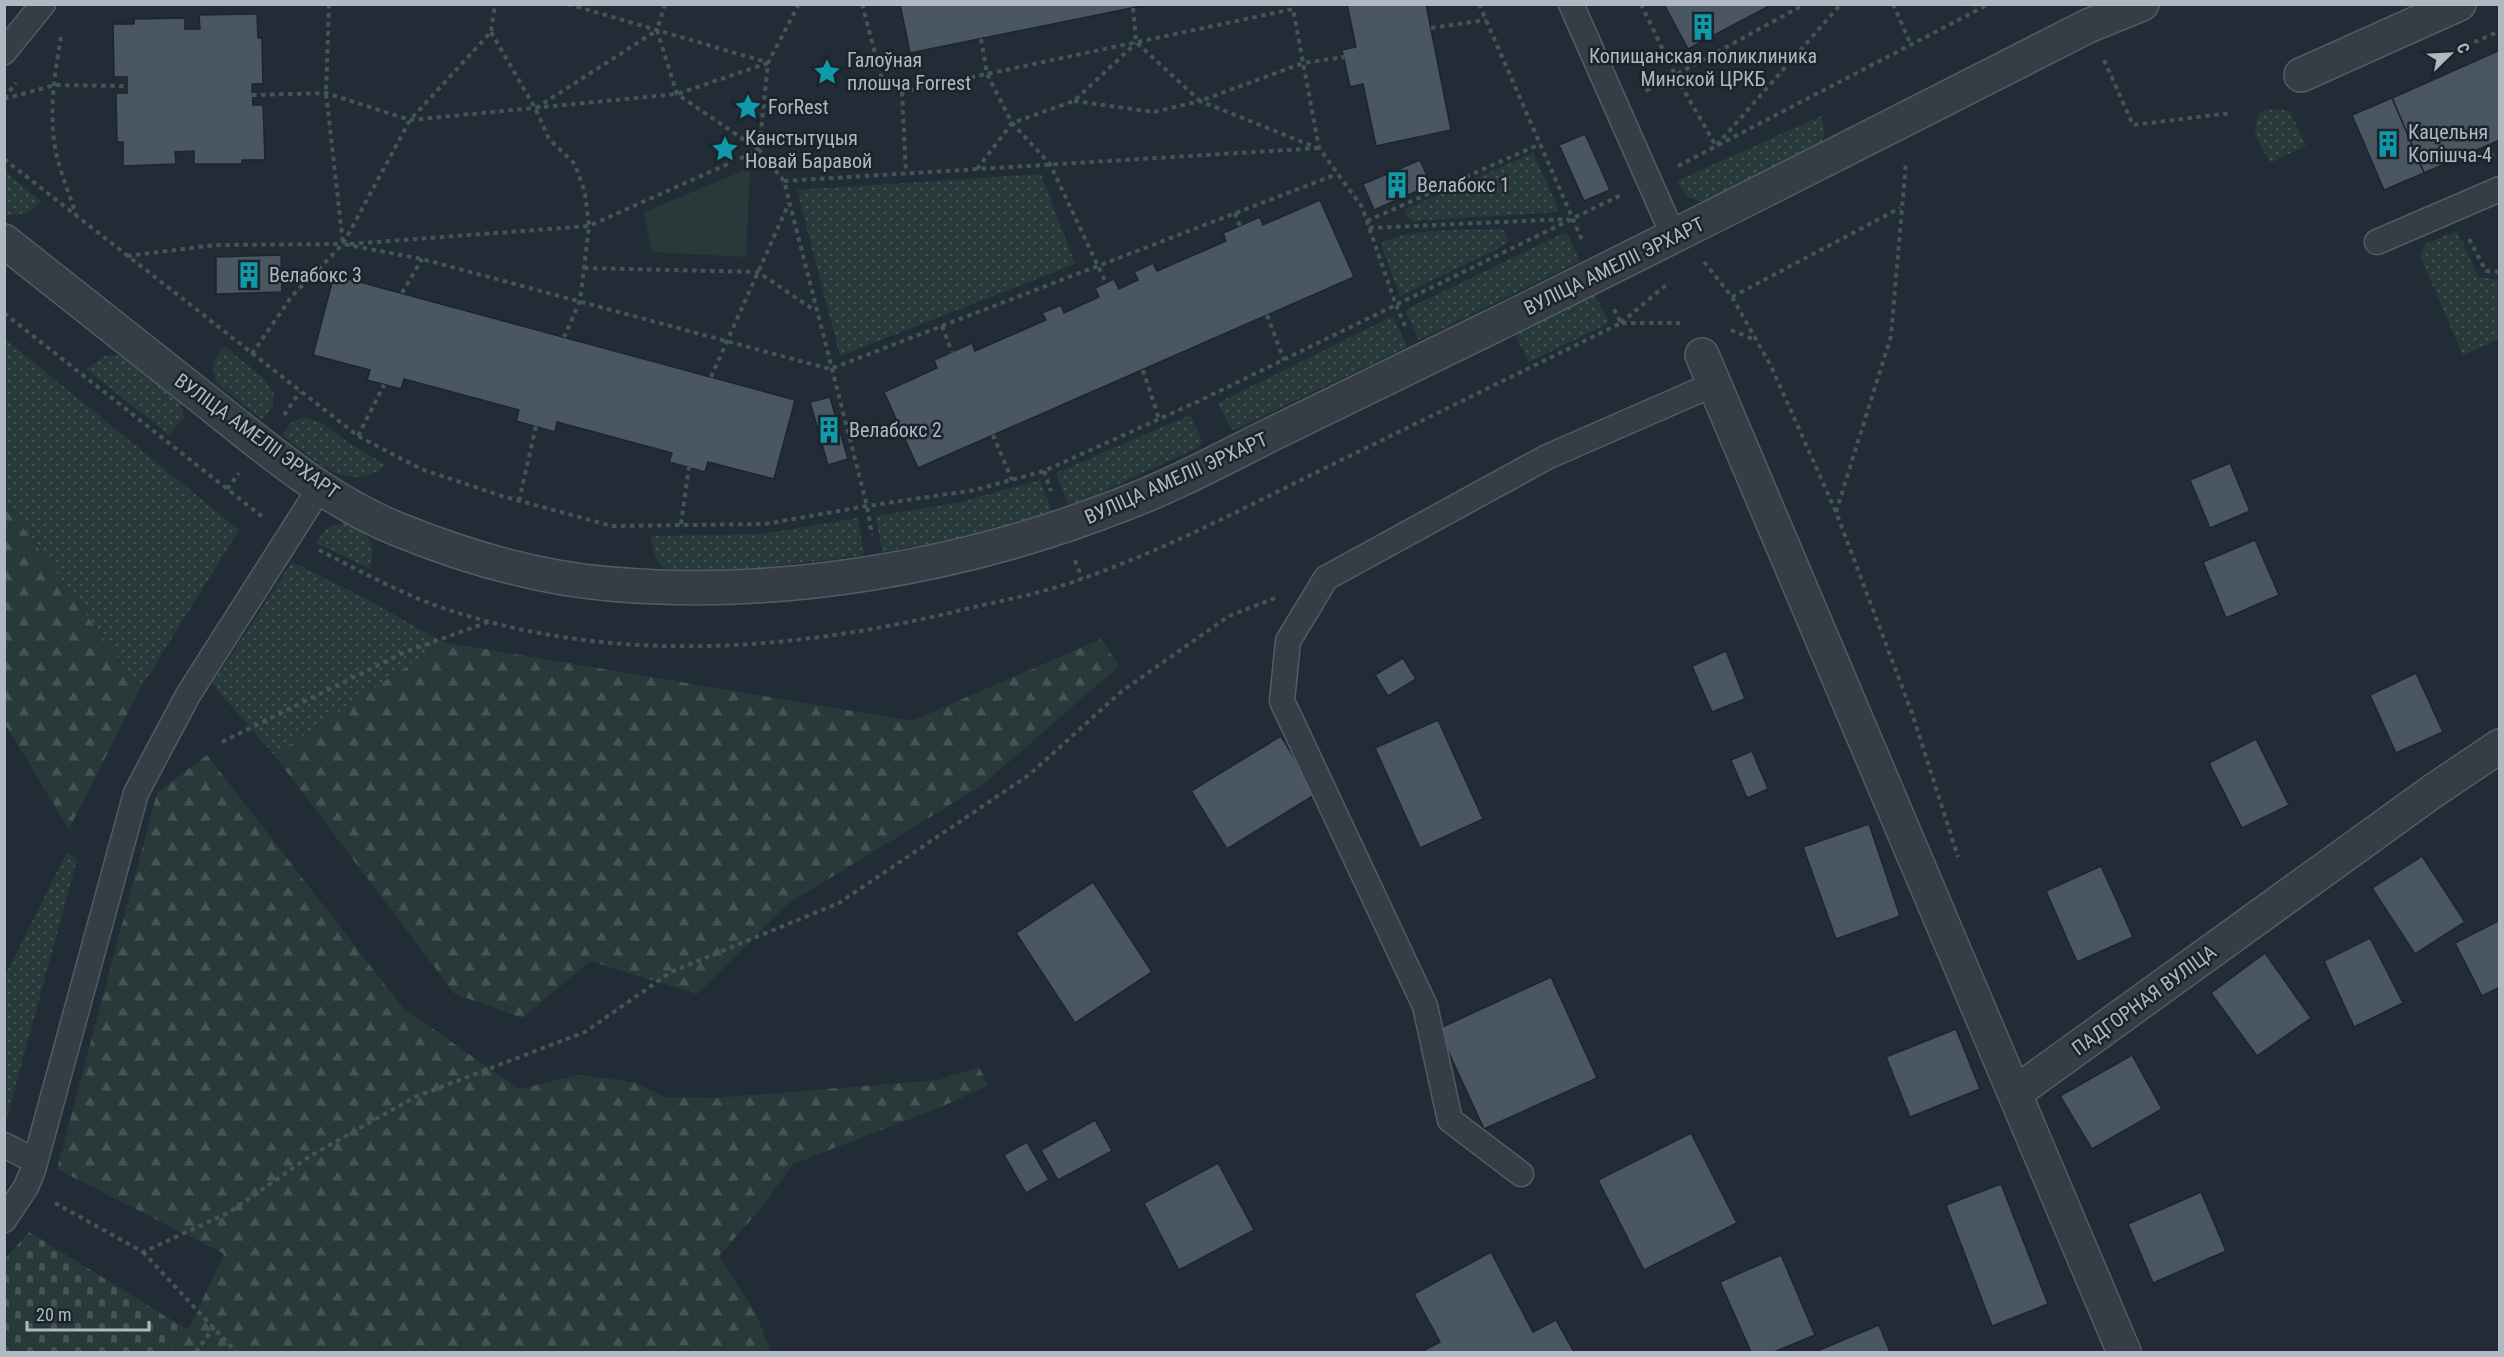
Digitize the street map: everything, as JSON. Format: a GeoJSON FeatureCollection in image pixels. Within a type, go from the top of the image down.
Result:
{"type":"FeatureCollection","features":[{"type":"Feature","properties":{"kind":"street","name":"ВУЛІЦА АМЕЛІІ ЭРХАРТ"},"geometry":{"type":"LineString","coordinates":[[4,241],[261,445],[321,486],[389,526],[461,552],[535,572],[608,584],[713,588],[757,586],[879,571],[1003,546],[1124,504],[1167,486],[1674,237],[2088,26],[2142,4]]}},
{"type":"Feature","properties":{"kind":"street"},"geometry":{"type":"LineString","coordinates":[[2301,75],[2459,4]]}},
{"type":"Feature","properties":{"kind":"street"},"geometry":{"type":"LineString","coordinates":[[1708,370],[2122,1352]]}},
{"type":"Feature","properties":{"kind":"street","name":"ПАДГОРНАЯ ВУЛІЦА"},"geometry":{"type":"LineString","coordinates":[[2015,1094],[2433,791],[2499,746]]}},
{"type":"Feature","properties":{"kind":"lane"},"geometry":{"type":"LineString","coordinates":[[4,52],[43,4]]}},
{"type":"Feature","properties":{"kind":"lane"},"geometry":{"type":"LineString","coordinates":[[1571,4],[1674,237]]}},
{"type":"Feature","properties":{"kind":"lane"},"geometry":{"type":"LineString","coordinates":[[2377,242],[2499,189]]}},
{"type":"Feature","properties":{"kind":"lane"},"geometry":{"type":"LineString","coordinates":[[1521,1174],[1450,1120],[1425,1006],[1282,701],[1288,641],[1326,578],[1708,370]]}},
{"type":"Feature","properties":{"kind":"lane"},"geometry":{"type":"LineString","coordinates":[[4,1220],[26,1187],[35,1161],[136,793],[188,695],[321,486]]}},
{"type":"Feature","properties":{"kind":"lane"},"geometry":{"type":"LineString","coordinates":[[4,1145],[35,1161]]}},
{"type":"Feature","properties":{"kind":"path"},"geometry":{"type":"LineString","coordinates":[[329,4],[326,93],[343,244]]}},
{"type":"Feature","properties":{"kind":"path"},"geometry":{"type":"LineString","coordinates":[[252,354],[292,296],[343,244],[410,120],[491,32],[495,4]]}},
{"type":"Feature","properties":{"kind":"path"},"geometry":{"type":"LineString","coordinates":[[568,4],[768,63]]}},
{"type":"Feature","properties":{"kind":"path"},"geometry":{"type":"LineString","coordinates":[[665,4],[657,30],[677,94],[759,150],[784,181],[815,311],[867,506],[879,571]]}},
{"type":"Feature","properties":{"kind":"path"},"geometry":{"type":"LineString","coordinates":[[759,150],[768,63],[798,4]]}},
{"type":"Feature","properties":{"kind":"path"},"geometry":{"type":"LineString","coordinates":[[862,4],[881,76],[902,92],[1294,7],[1319,148],[1362,207],[1396,305],[1422,361]]}},
{"type":"Feature","properties":{"kind":"path"},"geometry":{"type":"LineString","coordinates":[[1479,4],[1572,219],[1621,323]]}},
{"type":"Feature","properties":{"kind":"path"},"geometry":{"type":"LineString","coordinates":[[1641,4],[1675,75],[1716,146]]}},
{"type":"Feature","properties":{"kind":"path"},"geometry":{"type":"LineString","coordinates":[[1616,107],[1805,4]]}},
{"type":"Feature","properties":{"kind":"path"},"geometry":{"type":"LineString","coordinates":[[1716,146],[1841,4]]}},
{"type":"Feature","properties":{"kind":"path"},"geometry":{"type":"LineString","coordinates":[[1893,4],[1911,45]]}},
{"type":"Feature","properties":{"kind":"path"},"geometry":{"type":"LineString","coordinates":[[1964,4],[1988,5]]}},
{"type":"Feature","properties":{"kind":"path"},"geometry":{"type":"LineString","coordinates":[[4,159],[358,436],[422,469],[519,501],[612,526],[765,524],[975,490],[1044,471],[1284,360],[1649,181],[1988,5]]}},
{"type":"Feature","properties":{"kind":"path"},"geometry":{"type":"LineString","coordinates":[[1133,8],[1137,42],[1200,101],[1319,148]]}},
{"type":"Feature","properties":{"kind":"path"},"geometry":{"type":"LineString","coordinates":[[1431,28],[1486,20]]}},
{"type":"Feature","properties":{"kind":"path"},"geometry":{"type":"LineString","coordinates":[[2088,26],[2133,125],[2231,113]]}},
{"type":"Feature","properties":{"kind":"path"},"geometry":{"type":"LineString","coordinates":[[535,108],[657,30]]}},
{"type":"Feature","properties":{"kind":"path"},"geometry":{"type":"LineString","coordinates":[[491,32],[535,108],[549,139],[575,164],[585,193],[589,226],[580,301],[564,337]]}},
{"type":"Feature","properties":{"kind":"path"},"geometry":{"type":"LineString","coordinates":[[62,33],[52,110],[57,156],[76,216]]}},
{"type":"Feature","properties":{"kind":"path"},"geometry":{"type":"LineString","coordinates":[[981,39],[987,74],[1012,123],[1050,164],[1106,283]]}},
{"type":"Feature","properties":{"kind":"path"},"geometry":{"type":"LineString","coordinates":[[976,169],[1012,123],[1074,101],[1137,42]]}},
{"type":"Feature","properties":{"kind":"path"},"geometry":{"type":"LineString","coordinates":[[1074,101],[1154,112],[1200,101],[1303,63],[1344,57]]}},
{"type":"Feature","properties":{"kind":"path"},"geometry":{"type":"LineString","coordinates":[[252,94],[326,93],[410,120],[677,94],[768,63]]}},
{"type":"Feature","properties":{"kind":"path"},"geometry":{"type":"LineString","coordinates":[[4,98],[21,77]]}},
{"type":"Feature","properties":{"kind":"path"},"geometry":{"type":"LineString","coordinates":[[4,98],[55,85],[127,86]]}},
{"type":"Feature","properties":{"kind":"path"},"geometry":{"type":"LineString","coordinates":[[902,92],[906,173]]}},
{"type":"Feature","properties":{"kind":"path"},"geometry":{"type":"LineString","coordinates":[[1836,512],[1891,336],[1900,208],[1907,151],[1904,120]]}},
{"type":"Feature","properties":{"kind":"path"},"geometry":{"type":"LineString","coordinates":[[1367,221],[1540,144]]}},
{"type":"Feature","properties":{"kind":"path"},"geometry":{"type":"LineString","coordinates":[[784,181],[1319,148]]}},
{"type":"Feature","properties":{"kind":"path"},"geometry":{"type":"LineString","coordinates":[[127,256],[215,245],[343,244],[589,226],[759,150]]}},
{"type":"Feature","properties":{"kind":"path"},"geometry":{"type":"LineString","coordinates":[[343,244],[422,259],[830,369],[1337,174]]}},
{"type":"Feature","properties":{"kind":"path"},"geometry":{"type":"LineString","coordinates":[[711,377],[789,202]]}},
{"type":"Feature","properties":{"kind":"path"},"geometry":{"type":"LineString","coordinates":[[1732,297],[1900,208]]}},
{"type":"Feature","properties":{"kind":"path"},"geometry":{"type":"LineString","coordinates":[[2452,209],[2486,271],[2499,272]]}},
{"type":"Feature","properties":{"kind":"path"},"geometry":{"type":"LineString","coordinates":[[1234,213],[1240,226]]}},
{"type":"Feature","properties":{"kind":"path"},"geometry":{"type":"LineString","coordinates":[[1369,228],[1572,219]]}},
{"type":"Feature","properties":{"kind":"path"},"geometry":{"type":"LineString","coordinates":[[1674,237],[1699,256],[1732,297],[1771,366],[1836,512],[1912,713],[1959,859]]}},
{"type":"Feature","properties":{"kind":"path"},"geometry":{"type":"LineString","coordinates":[[402,293],[422,259]]}},
{"type":"Feature","properties":{"kind":"path"},"geometry":{"type":"LineString","coordinates":[[584,268],[758,272],[815,311]]}},
{"type":"Feature","properties":{"kind":"path"},"geometry":{"type":"LineString","coordinates":[[4,313],[288,535],[405,593],[458,613],[565,639],[638,646],[719,646],[836,635],[930,618],[1062,586],[1157,550],[1621,323],[1673,279]]}},
{"type":"Feature","properties":{"kind":"path"},"geometry":{"type":"LineString","coordinates":[[1268,315],[1284,360]]}},
{"type":"Feature","properties":{"kind":"path"},"geometry":{"type":"LineString","coordinates":[[942,326],[952,352]]}},
{"type":"Feature","properties":{"kind":"path"},"geometry":{"type":"LineString","coordinates":[[1143,370],[1159,419]]}},
{"type":"Feature","properties":{"kind":"path"},"geometry":{"type":"LineString","coordinates":[[358,436],[384,385]]}},
{"type":"Feature","properties":{"kind":"path"},"geometry":{"type":"LineString","coordinates":[[519,501],[536,426]]}},
{"type":"Feature","properties":{"kind":"path"},"geometry":{"type":"LineString","coordinates":[[993,435],[1012,480]]}},
{"type":"Feature","properties":{"kind":"path"},"geometry":{"type":"LineString","coordinates":[[681,524],[689,467]]}},
{"type":"Feature","properties":{"kind":"path"},"geometry":{"type":"LineString","coordinates":[[142,1252],[228,1213],[312,1155],[415,1097],[585,1032],[671,972],[839,903],[1029,775],[1122,691],[1229,616],[1326,578]]}},
{"type":"Feature","properties":{"kind":"path"},"geometry":{"type":"LineString","coordinates":[[222,742],[405,652],[491,621]]}},
{"type":"Feature","properties":{"kind":"path"},"geometry":{"type":"LineString","coordinates":[[26,1187],[142,1252],[236,1353]]}},
{"type":"Feature","properties":{"kind":"path"},"geometry":{"type":"LineString","coordinates":[[196,1353],[214,1327]]}},
{"type":"Feature","properties":{"kind":"green space"},"geometry":{"type":"Polygon","coordinates":[[[2265,109],[2290,111],[2306,146],[2270,163],[2254,132],[2258,114],[2265,109]]]}},
{"type":"Feature","properties":{"kind":"green space"},"geometry":{"type":"Polygon","coordinates":[[[1821,116],[1825,133],[1820,146],[1724,197],[1701,201],[1687,197],[1677,181],[1821,116]]]}},
{"type":"Feature","properties":{"kind":"green space"},"geometry":{"type":"Polygon","coordinates":[[[1533,153],[1558,207],[1558,212],[1412,221],[1404,214],[1404,210],[1533,153]]]}},
{"type":"Feature","properties":{"kind":"green space"},"geometry":{"type":"Polygon","coordinates":[[[750,168],[746,257],[652,252],[644,212],[750,168]]]}},
{"type":"Feature","properties":{"kind":"green space"},"geometry":{"type":"Polygon","coordinates":[[[5,172],[41,201],[33,209],[15,215],[5,215],[5,172]]]}},
{"type":"Feature","properties":{"kind":"green space"},"geometry":{"type":"Polygon","coordinates":[[[1041,174],[1075,264],[840,356],[797,190],[1041,174]]]}},
{"type":"Feature","properties":{"kind":"green space"},"geometry":{"type":"Polygon","coordinates":[[[1501,229],[1508,239],[1505,245],[1400,296],[1381,244],[1404,235],[1420,232],[1501,229]]]}},
{"type":"Feature","properties":{"kind":"green space"},"geometry":{"type":"Polygon","coordinates":[[[2457,231],[2479,277],[2500,280],[2499,339],[2463,355],[2420,256],[2425,244],[2457,231]]]}},
{"type":"Feature","properties":{"kind":"green space"},"geometry":{"type":"Polygon","coordinates":[[[1566,232],[1580,261],[1419,340],[1405,310],[1566,232]]]}},
{"type":"Feature","properties":{"kind":"green space"},"geometry":{"type":"Polygon","coordinates":[[[1595,295],[1608,321],[1605,325],[1529,362],[1515,334],[1595,295]]]}},
{"type":"Feature","properties":{"kind":"green space"},"geometry":{"type":"Polygon","coordinates":[[[1393,316],[1407,347],[1234,430],[1230,427],[1218,403],[1393,316]]]}},
{"type":"Feature","properties":{"kind":"green space"},"geometry":{"type":"Polygon","coordinates":[[[4,338],[239,530],[140,689],[5,501],[4,338]]]}},
{"type":"Feature","properties":{"kind":"green space"},"geometry":{"type":"Polygon","coordinates":[[[224,346],[263,378],[274,394],[272,408],[262,420],[217,383],[214,364],[224,346]]]}},
{"type":"Feature","properties":{"kind":"green space"},"geometry":{"type":"Polygon","coordinates":[[[105,356],[124,356],[179,398],[184,417],[169,435],[86,369],[105,356]]]}},
{"type":"Feature","properties":{"kind":"green space"},"geometry":{"type":"Polygon","coordinates":[[[1190,415],[1202,441],[1199,447],[1069,507],[1056,473],[1190,415]]]}},
{"type":"Feature","properties":{"kind":"green space"},"geometry":{"type":"Polygon","coordinates":[[[304,417],[322,423],[352,445],[386,465],[372,474],[358,477],[345,476],[331,471],[282,435],[291,423],[304,417]]]}},
{"type":"Feature","properties":{"kind":"green space"},"geometry":{"type":"Polygon","coordinates":[[[1040,480],[1052,512],[962,538],[882,552],[876,516],[957,503],[1040,480]]]}},
{"type":"Feature","properties":{"kind":"green space"},"geometry":{"type":"Polygon","coordinates":[[[4,501],[140,689],[69,829],[5,724],[4,501]]]}},
{"type":"Feature","properties":{"kind":"green space"},"geometry":{"type":"Polygon","coordinates":[[[858,518],[864,555],[761,568],[701,572],[666,568],[653,550],[651,536],[763,534],[858,518]]]}},
{"type":"Feature","properties":{"kind":"green space"},"geometry":{"type":"Polygon","coordinates":[[[347,522],[361,530],[372,546],[370,569],[316,543],[328,527],[347,522]]]}},
{"type":"Feature","properties":{"kind":"green space"},"geometry":{"type":"Polygon","coordinates":[[[292,562],[372,602],[443,642],[274,755],[212,684],[292,562]]]}},
{"type":"Feature","properties":{"kind":"green space"},"geometry":{"type":"Polygon","coordinates":[[[1101,639],[1119,666],[981,786],[789,903],[697,994],[590,961],[523,1018],[455,994],[274,755],[443,642],[912,721],[1101,639]]]}},
{"type":"Feature","properties":{"kind":"green space"},"geometry":{"type":"Polygon","coordinates":[[[207,755],[403,1008],[519,1089],[579,1075],[633,1082],[665,1097],[714,1098],[938,1080],[979,1067],[988,1085],[941,1107],[793,1164],[762,1207],[719,1256],[756,1314],[771,1352],[169,1352],[188,1330],[224,1254],[57,1169],[157,793],[207,755]]]}},
{"type":"Feature","properties":{"kind":"green space"},"geometry":{"type":"Polygon","coordinates":[[[67,852],[77,860],[5,1125],[5,976],[67,852]]]}},
{"type":"Feature","properties":{"kind":"green space"},"geometry":{"type":"Polygon","coordinates":[[[29,1232],[188,1330],[169,1352],[5,1352],[5,1259],[29,1232]]]}},
{"type":"Feature","properties":{"kind":"building"},"geometry":{"type":"Polygon","coordinates":[[[900,4],[1151,4],[910,53],[900,4]]]}},
{"type":"Feature","properties":{"kind":"building"},"geometry":{"type":"Polygon","coordinates":[[[1347,4],[1426,4],[1451,130],[1376,146],[1363,84],[1350,87],[1342,50],[1356,47],[1347,4]]]}},
{"type":"Feature","properties":{"kind":"building","name":"Копищанская поликлиника Минской ЦРКБ"},"geometry":{"type":"Polygon","coordinates":[[[1664,4],[1773,4],[1688,49],[1664,4]]]}},
{"type":"Feature","properties":{"kind":"building"},"geometry":{"type":"Polygon","coordinates":[[[257,14],[258,38],[262,38],[263,84],[252,84],[253,105],[263,105],[265,160],[242,160],[242,164],[194,164],[194,151],[175,152],[176,164],[123,166],[123,142],[117,142],[116,93],[127,93],[127,77],[114,77],[113,24],[134,24],[134,19],[185,18],[185,29],[200,29],[199,15],[257,14]]]}},
{"type":"Feature","properties":{"kind":"building"},"geometry":{"type":"Polygon","coordinates":[[[2500,50],[2500,140],[2424,173],[2392,98],[2500,50]]]}},
{"type":"Feature","properties":{"kind":"building","name":"Кацельня Копішча-4"},"geometry":{"type":"Polygon","coordinates":[[[2392,98],[2424,173],[2384,190],[2352,115],[2392,98]]]}},
{"type":"Feature","properties":{"kind":"building"},"geometry":{"type":"Polygon","coordinates":[[[1585,134],[1610,190],[1584,201],[1559,145],[1585,134]]]}},
{"type":"Feature","properties":{"kind":"building","name":"Велабокс 1"},"geometry":{"type":"Polygon","coordinates":[[[1420,160],[1431,185],[1374,210],[1363,184],[1420,160]]]}},
{"type":"Feature","properties":{"kind":"building"},"geometry":{"type":"Polygon","coordinates":[[[1320,200],[1354,277],[918,468],[884,392],[937,368],[934,360],[972,343],[975,351],[1046,320],[1042,313],[1061,305],[1064,313],[1099,297],[1095,288],[1114,279],[1119,289],[1138,280],[1134,272],[1153,263],[1157,271],[1226,241],[1223,233],[1260,217],[1263,225],[1320,200]]]}},
{"type":"Feature","properties":{"kind":"building","name":"Велабокс 3"},"geometry":{"type":"Polygon","coordinates":[[[281,255],[282,292],[216,294],[216,257],[281,255]]]}},
{"type":"Feature","properties":{"kind":"building"},"geometry":{"type":"Polygon","coordinates":[[[334,275],[795,400],[774,479],[708,462],[705,472],[669,462],[672,453],[557,422],[555,432],[516,421],[519,410],[404,379],[401,389],[367,380],[370,370],[313,355],[334,275]]]}},
{"type":"Feature","properties":{"kind":"building","name":"Велабокс 2"},"geometry":{"type":"Polygon","coordinates":[[[830,397],[848,459],[828,465],[810,402],[830,397]]]}},
{"type":"Feature","properties":{"kind":"building"},"geometry":{"type":"Polygon","coordinates":[[[2230,463],[2250,511],[2210,528],[2190,480],[2230,463]]]}},
{"type":"Feature","properties":{"kind":"building"},"geometry":{"type":"Polygon","coordinates":[[[2255,540],[2279,595],[2226,618],[2203,562],[2255,540]]]}},
{"type":"Feature","properties":{"kind":"building"},"geometry":{"type":"Polygon","coordinates":[[[1726,651],[1745,699],[1712,712],[1692,666],[1726,651]]]}},
{"type":"Feature","properties":{"kind":"building"},"geometry":{"type":"Polygon","coordinates":[[[1403,658],[1416,679],[1388,696],[1375,675],[1403,658]]]}},
{"type":"Feature","properties":{"kind":"building"},"geometry":{"type":"Polygon","coordinates":[[[2416,673],[2443,732],[2396,753],[2370,695],[2416,673]]]}},
{"type":"Feature","properties":{"kind":"building"},"geometry":{"type":"Polygon","coordinates":[[[1438,720],[1483,819],[1420,848],[1375,748],[1438,720]]]}},
{"type":"Feature","properties":{"kind":"building"},"geometry":{"type":"Polygon","coordinates":[[[1281,736],[1316,794],[1227,849],[1191,791],[1281,736]]]}},
{"type":"Feature","properties":{"kind":"building"},"geometry":{"type":"Polygon","coordinates":[[[2256,739],[2289,805],[2242,828],[2209,763],[2256,739]]]}},
{"type":"Feature","properties":{"kind":"building"},"geometry":{"type":"Polygon","coordinates":[[[1752,751],[1768,789],[1747,798],[1731,760],[1752,751]]]}},
{"type":"Feature","properties":{"kind":"building"},"geometry":{"type":"Polygon","coordinates":[[[1869,824],[1900,916],[1836,939],[1803,847],[1869,824]]]}},
{"type":"Feature","properties":{"kind":"building"},"geometry":{"type":"Polygon","coordinates":[[[2422,856],[2465,922],[2415,954],[2372,888],[2422,856]]]}},
{"type":"Feature","properties":{"kind":"building"},"geometry":{"type":"Polygon","coordinates":[[[2101,866],[2133,937],[2077,962],[2046,891],[2101,866]]]}},
{"type":"Feature","properties":{"kind":"building"},"geometry":{"type":"Polygon","coordinates":[[[1093,882],[1152,972],[1075,1023],[1016,933],[1093,882]]]}},
{"type":"Feature","properties":{"kind":"building"},"geometry":{"type":"Polygon","coordinates":[[[2500,920],[2500,987],[2482,996],[2455,943],[2500,920]]]}},
{"type":"Feature","properties":{"kind":"building"},"geometry":{"type":"Polygon","coordinates":[[[2370,938],[2403,1003],[2354,1027],[2324,961],[2370,938]]]}},
{"type":"Feature","properties":{"kind":"building"},"geometry":{"type":"Polygon","coordinates":[[[2265,953],[2311,1018],[2257,1056],[2211,993],[2265,953]]]}},
{"type":"Feature","properties":{"kind":"building"},"geometry":{"type":"Polygon","coordinates":[[[1551,977],[1597,1078],[1484,1129],[1438,1029],[1551,977]]]}},
{"type":"Feature","properties":{"kind":"building"},"geometry":{"type":"Polygon","coordinates":[[[1956,1029],[1980,1089],[1910,1117],[1886,1057],[1956,1029]]]}},
{"type":"Feature","properties":{"kind":"building"},"geometry":{"type":"Polygon","coordinates":[[[2132,1055],[2162,1109],[2092,1149],[2060,1096],[2132,1055]]]}},
{"type":"Feature","properties":{"kind":"building"},"geometry":{"type":"Polygon","coordinates":[[[1095,1120],[1112,1151],[1058,1180],[1041,1150],[1095,1120]]]}},
{"type":"Feature","properties":{"kind":"building"},"geometry":{"type":"Polygon","coordinates":[[[1691,1133],[1737,1223],[1644,1270],[1598,1180],[1691,1133]]]}},
{"type":"Feature","properties":{"kind":"building"},"geometry":{"type":"Polygon","coordinates":[[[1027,1142],[1049,1180],[1026,1193],[1004,1155],[1027,1142]]]}},
{"type":"Feature","properties":{"kind":"building"},"geometry":{"type":"Polygon","coordinates":[[[1218,1163],[1254,1230],[1179,1270],[1144,1203],[1218,1163]]]}},
{"type":"Feature","properties":{"kind":"building"},"geometry":{"type":"Polygon","coordinates":[[[2001,1184],[2048,1304],[1992,1326],[1946,1205],[2001,1184]]]}},
{"type":"Feature","properties":{"kind":"building"},"geometry":{"type":"Polygon","coordinates":[[[2201,1192],[2226,1251],[2153,1283],[2128,1224],[2201,1192]]]}},
{"type":"Feature","properties":{"kind":"building"},"geometry":{"type":"Polygon","coordinates":[[[1491,1252],[1533,1332],[1556,1320],[1574,1352],[1421,1352],[1440,1342],[1414,1294],[1491,1252]]]}},
{"type":"Feature","properties":{"kind":"building"},"geometry":{"type":"Polygon","coordinates":[[[1781,1255],[1815,1335],[1774,1352],[1751,1352],[1720,1282],[1781,1255]]]}},
{"type":"Feature","properties":{"kind":"building"},"geometry":{"type":"Polygon","coordinates":[[[1879,1325],[1890,1352],[1817,1352],[1817,1351],[1879,1325]]]}},
{"type":"Feature","properties":{"kind":"place","name":"Копищанская поликлиника Минской ЦРКБ"},"geometry":{"type":"Point","coordinates":[1703,27]}},
{"type":"Feature","properties":{"kind":"place","name":"Галоўная плошча Forrest"},"geometry":{"type":"Point","coordinates":[827,72]}},
{"type":"Feature","properties":{"kind":"place","name":"ForRest"},"geometry":{"type":"Point","coordinates":[748,107]}},
{"type":"Feature","properties":{"kind":"place","name":"Кацельня Копішча-4"},"geometry":{"type":"Point","coordinates":[2388,144]}},
{"type":"Feature","properties":{"kind":"place","name":"Канстытуцыя Новай Баравой"},"geometry":{"type":"Point","coordinates":[725,149]}},
{"type":"Feature","properties":{"kind":"place","name":"Велабокс 1"},"geometry":{"type":"Point","coordinates":[1397,185]}},
{"type":"Feature","properties":{"kind":"place","name":"Велабокс 3"},"geometry":{"type":"Point","coordinates":[249,275]}},
{"type":"Feature","properties":{"kind":"place","name":"Велабокс 2"},"geometry":{"type":"Point","coordinates":[829,430]}}]}
